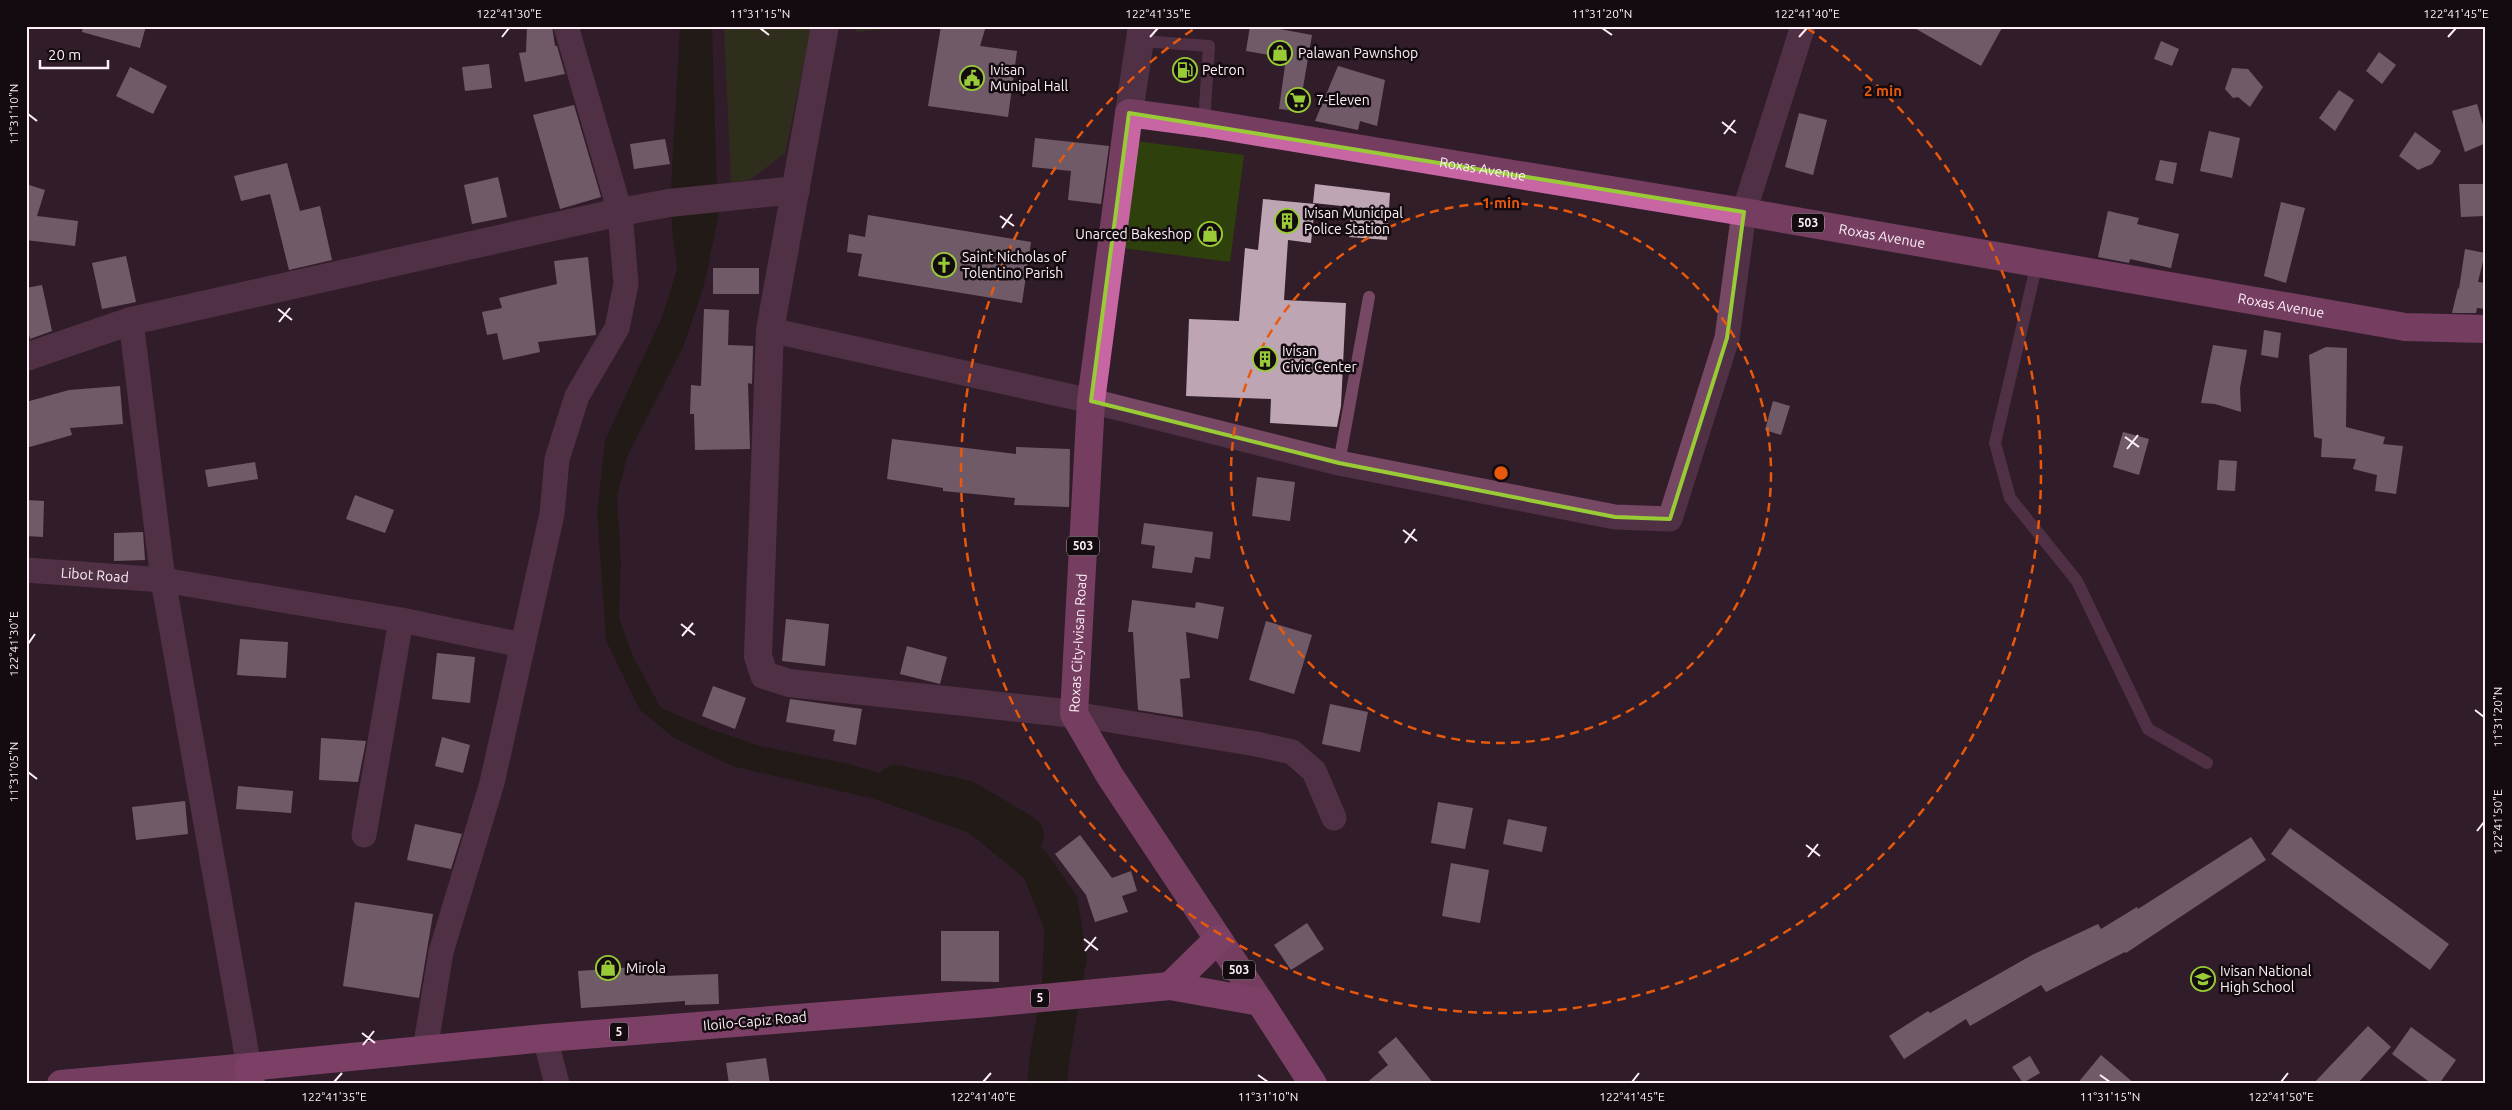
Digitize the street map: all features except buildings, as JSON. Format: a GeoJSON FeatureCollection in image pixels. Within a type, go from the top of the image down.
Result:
{"type":"FeatureCollection","features":[{"type":"Feature","properties":{"kind":"highway"},"geometry":{"type":"LineString","coordinates":[[1170,986],[1218,939]]}},
{"type":"Feature","properties":{"kind":"highway","name":"Iloilo-Capiz Road"},"geometry":{"type":"LineString","coordinates":[[250,1075],[425,1050],[545,1038],[989,1003],[1170,986],[1260,1002]]}},
{"type":"Feature","properties":{"kind":"highway"},"geometry":{"type":"LineString","coordinates":[[1260,1002],[1313,1084]]}},
{"type":"Feature","properties":{"kind":"main road","name":"Roxas Avenue"},"geometry":{"type":"LineString","coordinates":[[1130,114],[1204,123],[1744,212],[2404,327],[2486,329]]}},
{"type":"Feature","properties":{"kind":"main road","name":"Roxas City-Ivisan Road"},"geometry":{"type":"LineString","coordinates":[[1130,114],[1091,400],[1074,714],[1110,776],[1260,1002]]}},
{"type":"Feature","properties":{"kind":"main road"},"geometry":{"type":"LineString","coordinates":[[61,1084],[250,1075]]}},
{"type":"Feature","properties":{"kind":"street"},"geometry":{"type":"LineString","coordinates":[[425,1050],[441,952],[492,783],[552,514],[557,459],[577,396],[617,328],[626,284],[620,212],[566,26]]}},
{"type":"Feature","properties":{"kind":"street"},"geometry":{"type":"LineString","coordinates":[[825,26],[770,330],[758,656],[764,675],[789,684],[1074,714],[1256,744],[1292,752],[1314,772],[1334,818]]}},
{"type":"Feature","properties":{"kind":"street"},"geometry":{"type":"LineString","coordinates":[[770,330],[1091,400],[1339,463],[1615,517],[1670,519],[1727,338],[1744,212],[1803,26]]}},
{"type":"Feature","properties":{"kind":"street"},"geometry":{"type":"LineString","coordinates":[[1130,114],[1141,33]]}},
{"type":"Feature","properties":{"kind":"street"},"geometry":{"type":"LineString","coordinates":[[26,357],[131,321],[620,212],[669,203],[725,196],[796,190]]}},
{"type":"Feature","properties":{"kind":"street"},"geometry":{"type":"LineString","coordinates":[[131,321],[163,580],[250,1075]]}},
{"type":"Feature","properties":{"kind":"street","name":"Libot Road"},"geometry":{"type":"LineString","coordinates":[[26,570],[163,580],[401,620],[522,646]]}},
{"type":"Feature","properties":{"kind":"street"},"geometry":{"type":"LineString","coordinates":[[364,835],[401,620]]}},
{"type":"Feature","properties":{"kind":"street"},"geometry":{"type":"LineString","coordinates":[[545,1038],[557,1084]]}},
{"type":"Feature","properties":{"kind":"lane"},"geometry":{"type":"LineString","coordinates":[[1141,33],[1209,46],[1204,123]]}},
{"type":"Feature","properties":{"kind":"lane"},"geometry":{"type":"LineString","coordinates":[[2037,263],[1995,443],[2010,498],[2077,581],[2148,729],[2207,763]]}},
{"type":"Feature","properties":{"kind":"lane"},"geometry":{"type":"LineString","coordinates":[[1339,463],[1369,297]]}},
{"type":"Feature","properties":{"kind":"highlighted area"},"geometry":{"type":"Polygon","coordinates":[[[1129,113],[1744,212],[1727,338],[1670,519],[1615,517],[1339,463],[1091,401],[1129,113]]]}},
{"type":"Feature","properties":{"kind":"green space"},"geometry":{"type":"Polygon","coordinates":[[[724,26],[812,26],[785,153],[750,180],[731,182],[724,26]]]}},
{"type":"Feature","properties":{"kind":"green space"},"geometry":{"type":"Polygon","coordinates":[[[856,26],[918,26],[855,32],[856,26]]]}},
{"type":"Feature","properties":{"kind":"green space"},"geometry":{"type":"Polygon","coordinates":[[[1135,141],[1244,155],[1230,262],[1122,248],[1135,141]]]}},
{"type":"Feature","properties":{"kind":"shaded area"},"geometry":{"type":"Polygon","coordinates":[[[680,26],[712,26],[718,218],[704,286],[683,347],[627,457],[617,497],[621,561],[619,618],[633,656],[661,708],[710,729],[760,746],[845,763],[909,781],[1011,820],[1046,852],[1077,896],[1084,938],[1077,986],[1042,991],[1044,929],[1024,878],[969,833],[875,799],[732,766],[674,738],[640,710],[606,641],[597,512],[605,440],[662,317],[677,269],[672,230],[671,188],[680,26]]]}},
{"type":"Feature","properties":{"kind":"waterway"},"geometry":{"type":"LineString","coordinates":[[896,785],[965,800],[1024,835]]}},
{"type":"Feature","properties":{"kind":"waterway"},"geometry":{"type":"LineString","coordinates":[[1047,1084],[1050,1055],[1067,957]]}},
{"type":"Feature","properties":{"kind":"place","name":"Palawan Pawnshop"},"geometry":{"type":"Point","coordinates":[1280,53]}},
{"type":"Feature","properties":{"kind":"place","name":"Petron"},"geometry":{"type":"Point","coordinates":[1185,70]}},
{"type":"Feature","properties":{"kind":"place","name":"Ivisan Munipal Hall"},"geometry":{"type":"Point","coordinates":[972,78]}},
{"type":"Feature","properties":{"kind":"place","name":"7-Eleven"},"geometry":{"type":"Point","coordinates":[1298,100]}},
{"type":"Feature","properties":{"kind":"place","name":"Ivisan Municipal Police Station"},"geometry":{"type":"Point","coordinates":[1287,221]}},
{"type":"Feature","properties":{"kind":"place","name":"Unarced Bakeshop"},"geometry":{"type":"Point","coordinates":[1210,234]}},
{"type":"Feature","properties":{"kind":"place","name":"Saint Nicholas of Tolentino Parish"},"geometry":{"type":"Point","coordinates":[944,265]}},
{"type":"Feature","properties":{"kind":"place","name":"Ivisan Civic Center"},"geometry":{"type":"Point","coordinates":[1265,359]}},
{"type":"Feature","properties":{"kind":"place","name":"Mirola"},"geometry":{"type":"Point","coordinates":[608,968]}},
{"type":"Feature","properties":{"kind":"place","name":"Ivisan National High School"},"geometry":{"type":"Point","coordinates":[2203,979]}}]}
